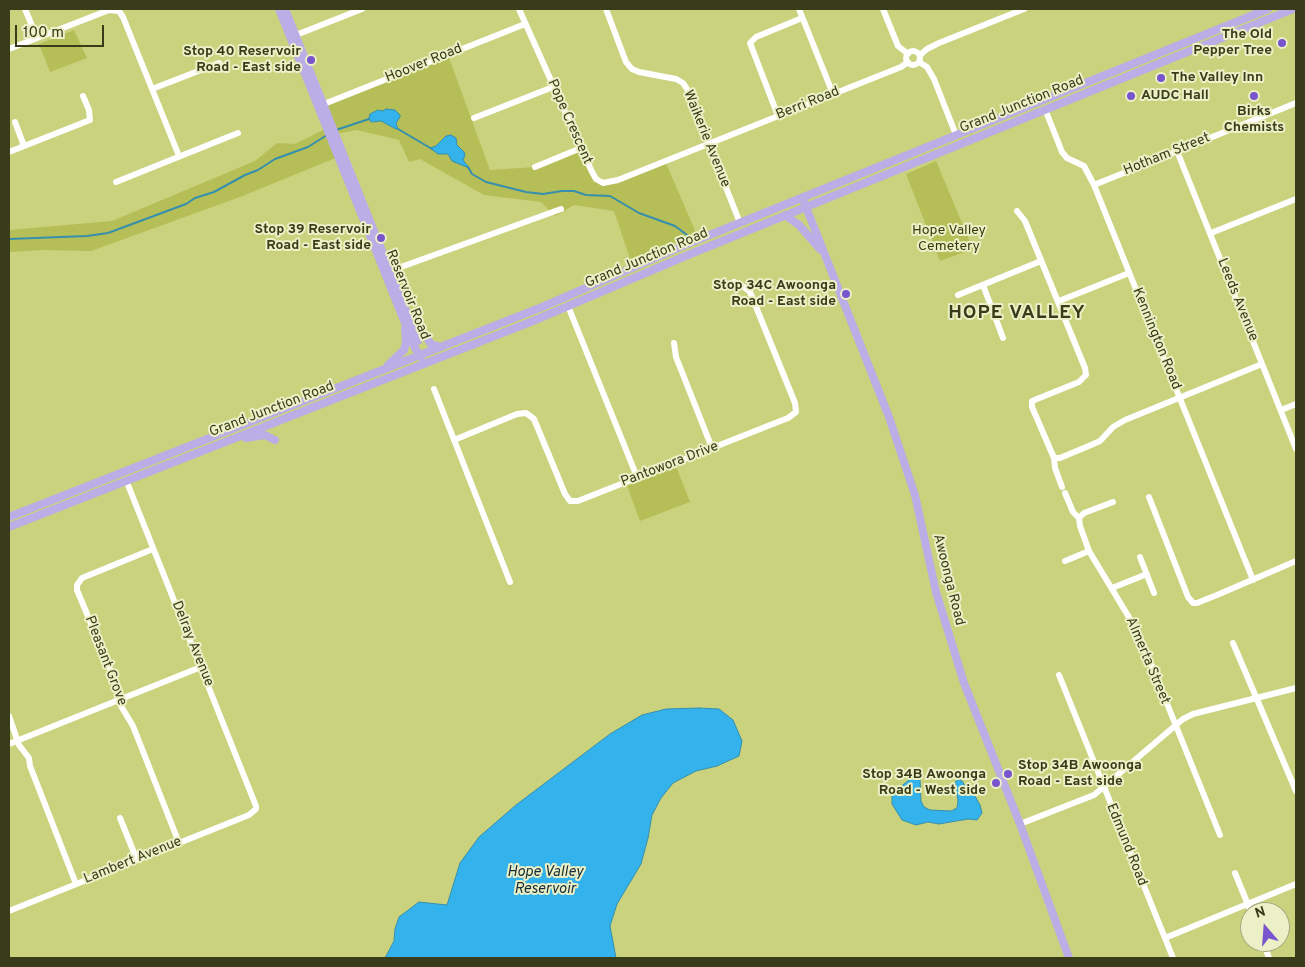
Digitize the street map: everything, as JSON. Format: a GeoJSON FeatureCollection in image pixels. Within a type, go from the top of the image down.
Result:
{"type":"FeatureCollection","features":[{"type":"Feature","properties":{"kind":"main road","name":"Reservoir Road"},"geometry":{"type":"LineString","coordinates":[[279,9],[293,36]]}},
{"type":"Feature","properties":{"kind":"main road","name":"Reservoir Road"},"geometry":{"type":"LineString","coordinates":[[285,9],[293,36],[387,272],[415,348],[420,355]]}},
{"type":"Feature","properties":{"kind":"main road"},"geometry":{"type":"LineString","coordinates":[[1267,9],[1266,12],[1270,13],[1288,9]]}},
{"type":"Feature","properties":{"kind":"main road","name":"Grand Junction Road"},"geometry":{"type":"LineString","coordinates":[[9,517],[542,307],[685,245],[1267,9]]}},
{"type":"Feature","properties":{"kind":"main road","name":"Grand Junction Road"},"geometry":{"type":"LineString","coordinates":[[9,527],[568,306],[786,215],[1293,9]]}},
{"type":"Feature","properties":{"kind":"main road"},"geometry":{"type":"LineString","coordinates":[[1241,30],[1244,19]]}},
{"type":"Feature","properties":{"kind":"main road"},"geometry":{"type":"LineString","coordinates":[[1207,34],[1224,37]]}},
{"type":"Feature","properties":{"kind":"main road"},"geometry":{"type":"LineString","coordinates":[[1145,59],[1148,68]]}},
{"type":"Feature","properties":{"kind":"main road"},"geometry":{"type":"LineString","coordinates":[[1042,101],[1045,109]]}},
{"type":"Feature","properties":{"kind":"main road"},"geometry":{"type":"LineString","coordinates":[[956,135],[960,144]]}},
{"type":"Feature","properties":{"kind":"main road","name":"Awoonga Road"},"geometry":{"type":"LineString","coordinates":[[803,198],[889,417],[915,495],[936,592],[964,683],[1020,824],[1069,958]]}},
{"type":"Feature","properties":{"kind":"main road"},"geometry":{"type":"LineString","coordinates":[[786,215],[799,225],[823,252]]}},
{"type":"Feature","properties":{"kind":"main road","name":"Reservoir Road"},"geometry":{"type":"LineString","coordinates":[[387,272],[397,289],[420,346],[420,355]]}},
{"type":"Feature","properties":{"kind":"main road"},"geometry":{"type":"LineString","coordinates":[[397,289],[426,339],[430,344],[441,347]]}},
{"type":"Feature","properties":{"kind":"main road"},"geometry":{"type":"LineString","coordinates":[[542,307],[559,304],[568,306],[578,292]]}},
{"type":"Feature","properties":{"kind":"main road"},"geometry":{"type":"LineString","coordinates":[[376,372],[396,359],[404,350],[406,342],[404,320]]}},
{"type":"Feature","properties":{"kind":"main road"},"geometry":{"type":"LineString","coordinates":[[420,355],[424,364]]}},
{"type":"Feature","properties":{"kind":"main road"},"geometry":{"type":"LineString","coordinates":[[275,411],[279,421]]}},
{"type":"Feature","properties":{"kind":"main road"},"geometry":{"type":"LineString","coordinates":[[266,415],[270,425]]}},
{"type":"Feature","properties":{"kind":"main road"},"geometry":{"type":"LineString","coordinates":[[229,440],[262,435],[275,440]]}},
{"type":"Feature","properties":{"kind":"main road"},"geometry":{"type":"LineString","coordinates":[[122,472],[126,480]]}},
{"type":"Feature","properties":{"kind":"main road"},"geometry":{"type":"LineString","coordinates":[[44,503],[51,505],[81,498]]}},
{"type":"Feature","properties":{"kind":"street"},"geometry":{"type":"LineString","coordinates":[[25,9],[37,38]]}},
{"type":"Feature","properties":{"kind":"street"},"geometry":{"type":"LineString","coordinates":[[293,36],[362,9]]}},
{"type":"Feature","properties":{"kind":"street","name":"Pope Crescent"},"geometry":{"type":"LineString","coordinates":[[519,9],[596,179],[603,183],[611,183],[708,144]]}},
{"type":"Feature","properties":{"kind":"street","name":"Waikerie Avenue"},"geometry":{"type":"LineString","coordinates":[[606,9],[626,62],[632,69],[676,79],[683,83],[740,223]]}},
{"type":"Feature","properties":{"kind":"street"},"geometry":{"type":"LineString","coordinates":[[799,9],[834,94]]}},
{"type":"Feature","properties":{"kind":"street"},"geometry":{"type":"LineString","coordinates":[[883,9],[898,46],[908,54]]}},
{"type":"Feature","properties":{"kind":"street"},"geometry":{"type":"LineString","coordinates":[[956,135],[928,67],[920,58],[913,51],[908,54],[906,58],[908,62],[916,65],[920,58],[926,49],[1024,9]]}},
{"type":"Feature","properties":{"kind":"street"},"geometry":{"type":"LineString","coordinates":[[9,50],[110,10],[119,11],[179,156]]}},
{"type":"Feature","properties":{"kind":"street"},"geometry":{"type":"LineString","coordinates":[[778,116],[750,43],[756,37],[802,18]]}},
{"type":"Feature","properties":{"kind":"street","name":"Hoover Road"},"geometry":{"type":"LineString","coordinates":[[321,106],[525,24]]}},
{"type":"Feature","properties":{"kind":"street","name":"Berri Road"},"geometry":{"type":"LineString","coordinates":[[708,144],[901,67],[908,62]]}},
{"type":"Feature","properties":{"kind":"street"},"geometry":{"type":"LineString","coordinates":[[152,89],[220,63]]}},
{"type":"Feature","properties":{"kind":"street"},"geometry":{"type":"LineString","coordinates":[[474,118],[553,87]]}},
{"type":"Feature","properties":{"kind":"street"},"geometry":{"type":"LineString","coordinates":[[9,152],[90,120],[82,96]]}},
{"type":"Feature","properties":{"kind":"street","name":"Hotham Street"},"geometry":{"type":"LineString","coordinates":[[1094,185],[1296,103]]}},
{"type":"Feature","properties":{"kind":"street","name":"Kennington Road"},"geometry":{"type":"LineString","coordinates":[[1045,109],[1062,152],[1067,158],[1084,166],[1094,185],[1253,580]]}},
{"type":"Feature","properties":{"kind":"street"},"geometry":{"type":"LineString","coordinates":[[15,122],[24,146]]}},
{"type":"Feature","properties":{"kind":"street"},"geometry":{"type":"LineString","coordinates":[[116,182],[238,133]]}},
{"type":"Feature","properties":{"kind":"street"},"geometry":{"type":"LineString","coordinates":[[535,167],[581,148]]}},
{"type":"Feature","properties":{"kind":"street","name":"Leeds Avenue"},"geometry":{"type":"LineString","coordinates":[[1177,151],[1296,449]]}},
{"type":"Feature","properties":{"kind":"street"},"geometry":{"type":"LineString","coordinates":[[1211,233],[1295,202]]}},
{"type":"Feature","properties":{"kind":"street"},"geometry":{"type":"LineString","coordinates":[[387,272],[561,209]]}},
{"type":"Feature","properties":{"kind":"street"},"geometry":{"type":"LineString","coordinates":[[1017,211],[1025,221],[1059,301],[1129,273]]}},
{"type":"Feature","properties":{"kind":"street"},"geometry":{"type":"LineString","coordinates":[[958,295],[1041,261]]}},
{"type":"Feature","properties":{"kind":"street","name":"Pantowora Drive"},"geometry":{"type":"LineString","coordinates":[[454,440],[517,414],[526,413],[534,419],[565,494],[570,501],[578,501],[788,418],[796,412],[795,403],[750,292],[734,282]]}},
{"type":"Feature","properties":{"kind":"street"},"geometry":{"type":"LineString","coordinates":[[983,285],[1003,338]]}},
{"type":"Feature","properties":{"kind":"street","name":"Almerta Street"},"geometry":{"type":"LineString","coordinates":[[1059,301],[1086,375],[1079,382],[1032,401],[1032,407],[1054,458],[1055,468],[1072,512],[1079,518],[1080,526],[1090,551],[1143,644],[1220,835]]}},
{"type":"Feature","properties":{"kind":"street"},"geometry":{"type":"LineString","coordinates":[[568,306],[637,478]]}},
{"type":"Feature","properties":{"kind":"street"},"geometry":{"type":"LineString","coordinates":[[674,343],[676,358],[712,448]]}},
{"type":"Feature","properties":{"kind":"street"},"geometry":{"type":"LineString","coordinates":[[1054,458],[1060,458],[1100,441],[1113,427],[1125,420],[1262,364]]}},
{"type":"Feature","properties":{"kind":"street"},"geometry":{"type":"LineString","coordinates":[[434,389],[510,582]]}},
{"type":"Feature","properties":{"kind":"street"},"geometry":{"type":"LineString","coordinates":[[1281,410],[1296,404]]}},
{"type":"Feature","properties":{"kind":"street","name":"Delray Avenue"},"geometry":{"type":"LineString","coordinates":[[126,480],[256,809]]}},
{"type":"Feature","properties":{"kind":"street"},"geometry":{"type":"LineString","coordinates":[[1149,497],[1190,600],[1197,603],[1296,561]]}},
{"type":"Feature","properties":{"kind":"street"},"geometry":{"type":"LineString","coordinates":[[1079,518],[1084,513],[1113,502]]}},
{"type":"Feature","properties":{"kind":"street","name":"Pleasant Grove"},"geometry":{"type":"LineString","coordinates":[[153,548],[82,578],[77,585],[122,698],[121,706],[133,726],[179,843]]}},
{"type":"Feature","properties":{"kind":"street"},"geometry":{"type":"LineString","coordinates":[[1065,561],[1090,551]]}},
{"type":"Feature","properties":{"kind":"street"},"geometry":{"type":"LineString","coordinates":[[1140,557],[1154,593]]}},
{"type":"Feature","properties":{"kind":"street"},"geometry":{"type":"LineString","coordinates":[[1112,588],[1147,574]]}},
{"type":"Feature","properties":{"kind":"street"},"geometry":{"type":"LineString","coordinates":[[1233,643],[1296,791]]}},
{"type":"Feature","properties":{"kind":"street"},"geometry":{"type":"LineString","coordinates":[[9,744],[201,667]]}},
{"type":"Feature","properties":{"kind":"street","name":"Edmund Road"},"geometry":{"type":"LineString","coordinates":[[1059,675],[1173,958]]}},
{"type":"Feature","properties":{"kind":"street"},"geometry":{"type":"LineString","coordinates":[[1020,824],[1094,795],[1183,719],[1193,714],[1296,688]]}},
{"type":"Feature","properties":{"kind":"street"},"geometry":{"type":"LineString","coordinates":[[9,716],[19,745],[28,758],[76,884]]}},
{"type":"Feature","properties":{"kind":"street","name":"Lambert Avenue"},"geometry":{"type":"LineString","coordinates":[[9,911],[249,815],[256,809]]}},
{"type":"Feature","properties":{"kind":"street"},"geometry":{"type":"LineString","coordinates":[[120,818],[137,860]]}},
{"type":"Feature","properties":{"kind":"street"},"geometry":{"type":"LineString","coordinates":[[1235,874],[1247,902]]}},
{"type":"Feature","properties":{"kind":"street"},"geometry":{"type":"LineString","coordinates":[[1253,902],[1296,884]]}},
{"type":"Feature","properties":{"kind":"street"},"geometry":{"type":"LineString","coordinates":[[1165,938],[1240,907]]}},
{"type":"Feature","properties":{"kind":"green space"},"geometry":{"type":"Polygon","coordinates":[[[74,30],[87,58],[50,72],[39,44],[74,30]]]}},
{"type":"Feature","properties":{"kind":"green space"},"geometry":{"type":"Polygon","coordinates":[[[448,55],[490,170],[535,167],[581,148],[596,179],[603,183],[665,161],[697,235],[630,259],[614,211],[574,205],[555,216],[541,202],[484,195],[420,159],[409,162],[399,140],[357,130],[335,134],[324,104],[448,55]]]}},
{"type":"Feature","properties":{"kind":"green space"},"geometry":{"type":"Polygon","coordinates":[[[327,128],[338,157],[240,197],[91,251],[42,250],[9,252],[9,230],[112,221],[255,161],[277,143],[295,144],[327,128]]]}},
{"type":"Feature","properties":{"kind":"green space","name":"Hope Valley Cemetery"},"geometry":{"type":"Polygon","coordinates":[[[936,161],[973,249],[940,261],[906,174],[936,161]]]}},
{"type":"Feature","properties":{"kind":"green space"},"geometry":{"type":"Polygon","coordinates":[[[676,466],[690,502],[640,521],[627,486],[676,466]]]}},
{"type":"Feature","properties":{"kind":"water"},"geometry":{"type":"Polygon","coordinates":[[[386,109],[395,110],[400,115],[396,123],[398,129],[381,121],[370,121],[370,114],[386,109]]]}},
{"type":"Feature","properties":{"kind":"water"},"geometry":{"type":"Polygon","coordinates":[[[451,135],[456,138],[457,145],[464,152],[463,160],[469,168],[452,161],[448,154],[438,154],[430,148],[436,146],[446,136],[451,135]]]}},
{"type":"Feature","properties":{"kind":"water","name":"Hope Valley Reservoir"},"geometry":{"type":"Polygon","coordinates":[[[666,709],[719,709],[733,720],[742,741],[739,756],[717,766],[696,771],[673,783],[661,798],[652,815],[641,864],[617,904],[610,926],[616,958],[385,958],[394,941],[399,917],[419,902],[447,905],[460,863],[479,837],[516,805],[610,734],[642,715],[666,709]]]}},
{"type":"Feature","properties":{"kind":"water"},"geometry":{"type":"Polygon","coordinates":[[[916,776],[920,779],[921,801],[924,807],[930,810],[951,811],[957,808],[958,801],[955,782],[959,779],[966,787],[971,789],[980,805],[982,813],[977,820],[968,819],[939,824],[928,822],[916,825],[902,820],[892,804],[892,794],[916,776]]]}},
{"type":"Feature","properties":{"kind":"waterway"},"geometry":{"type":"LineString","coordinates":[[336,130],[369,119]]}},
{"type":"Feature","properties":{"kind":"waterway"},"geometry":{"type":"LineString","coordinates":[[398,129],[432,149]]}},
{"type":"Feature","properties":{"kind":"waterway"},"geometry":{"type":"LineString","coordinates":[[9,239],[87,236],[108,233],[214,192],[258,170],[275,159],[308,147],[327,135]]}},
{"type":"Feature","properties":{"kind":"waterway"},"geometry":{"type":"LineString","coordinates":[[468,167],[472,174],[486,182],[526,192],[543,194],[574,191],[586,195],[610,196],[639,213],[675,226],[687,235]]}},
{"type":"Feature","properties":{"kind":"place","name":"The Old Pepper Tree"},"geometry":{"type":"Point","coordinates":[1282,43]}},
{"type":"Feature","properties":{"kind":"place","name":"Stop 40 Reservoir Road - East side"},"geometry":{"type":"Point","coordinates":[311,60]}},
{"type":"Feature","properties":{"kind":"place","name":"The Valley Inn"},"geometry":{"type":"Point","coordinates":[1161,78]}},
{"type":"Feature","properties":{"kind":"place","name":"AUDC Hall"},"geometry":{"type":"Point","coordinates":[1131,96]}},
{"type":"Feature","properties":{"kind":"place","name":"Birks Chemists"},"geometry":{"type":"Point","coordinates":[1254,96]}},
{"type":"Feature","properties":{"kind":"place","name":"Stop 39 Reservoir Road - East side"},"geometry":{"type":"Point","coordinates":[381,238]}},
{"type":"Feature","properties":{"kind":"place","name":"Stop 34C Awoonga Road - East side"},"geometry":{"type":"Point","coordinates":[846,294]}},
{"type":"Feature","properties":{"kind":"place","name":"Stop 34B Awoonga Road - East side"},"geometry":{"type":"Point","coordinates":[1008,774]}},
{"type":"Feature","properties":{"kind":"place","name":"Stop 34B Awoonga Road - West side"},"geometry":{"type":"Point","coordinates":[996,783]}},
{"type":"Feature","properties":{"kind":"district","name":"HOPE VALLEY"},"geometry":{"type":"Point","coordinates":[1017,314]}}]}
